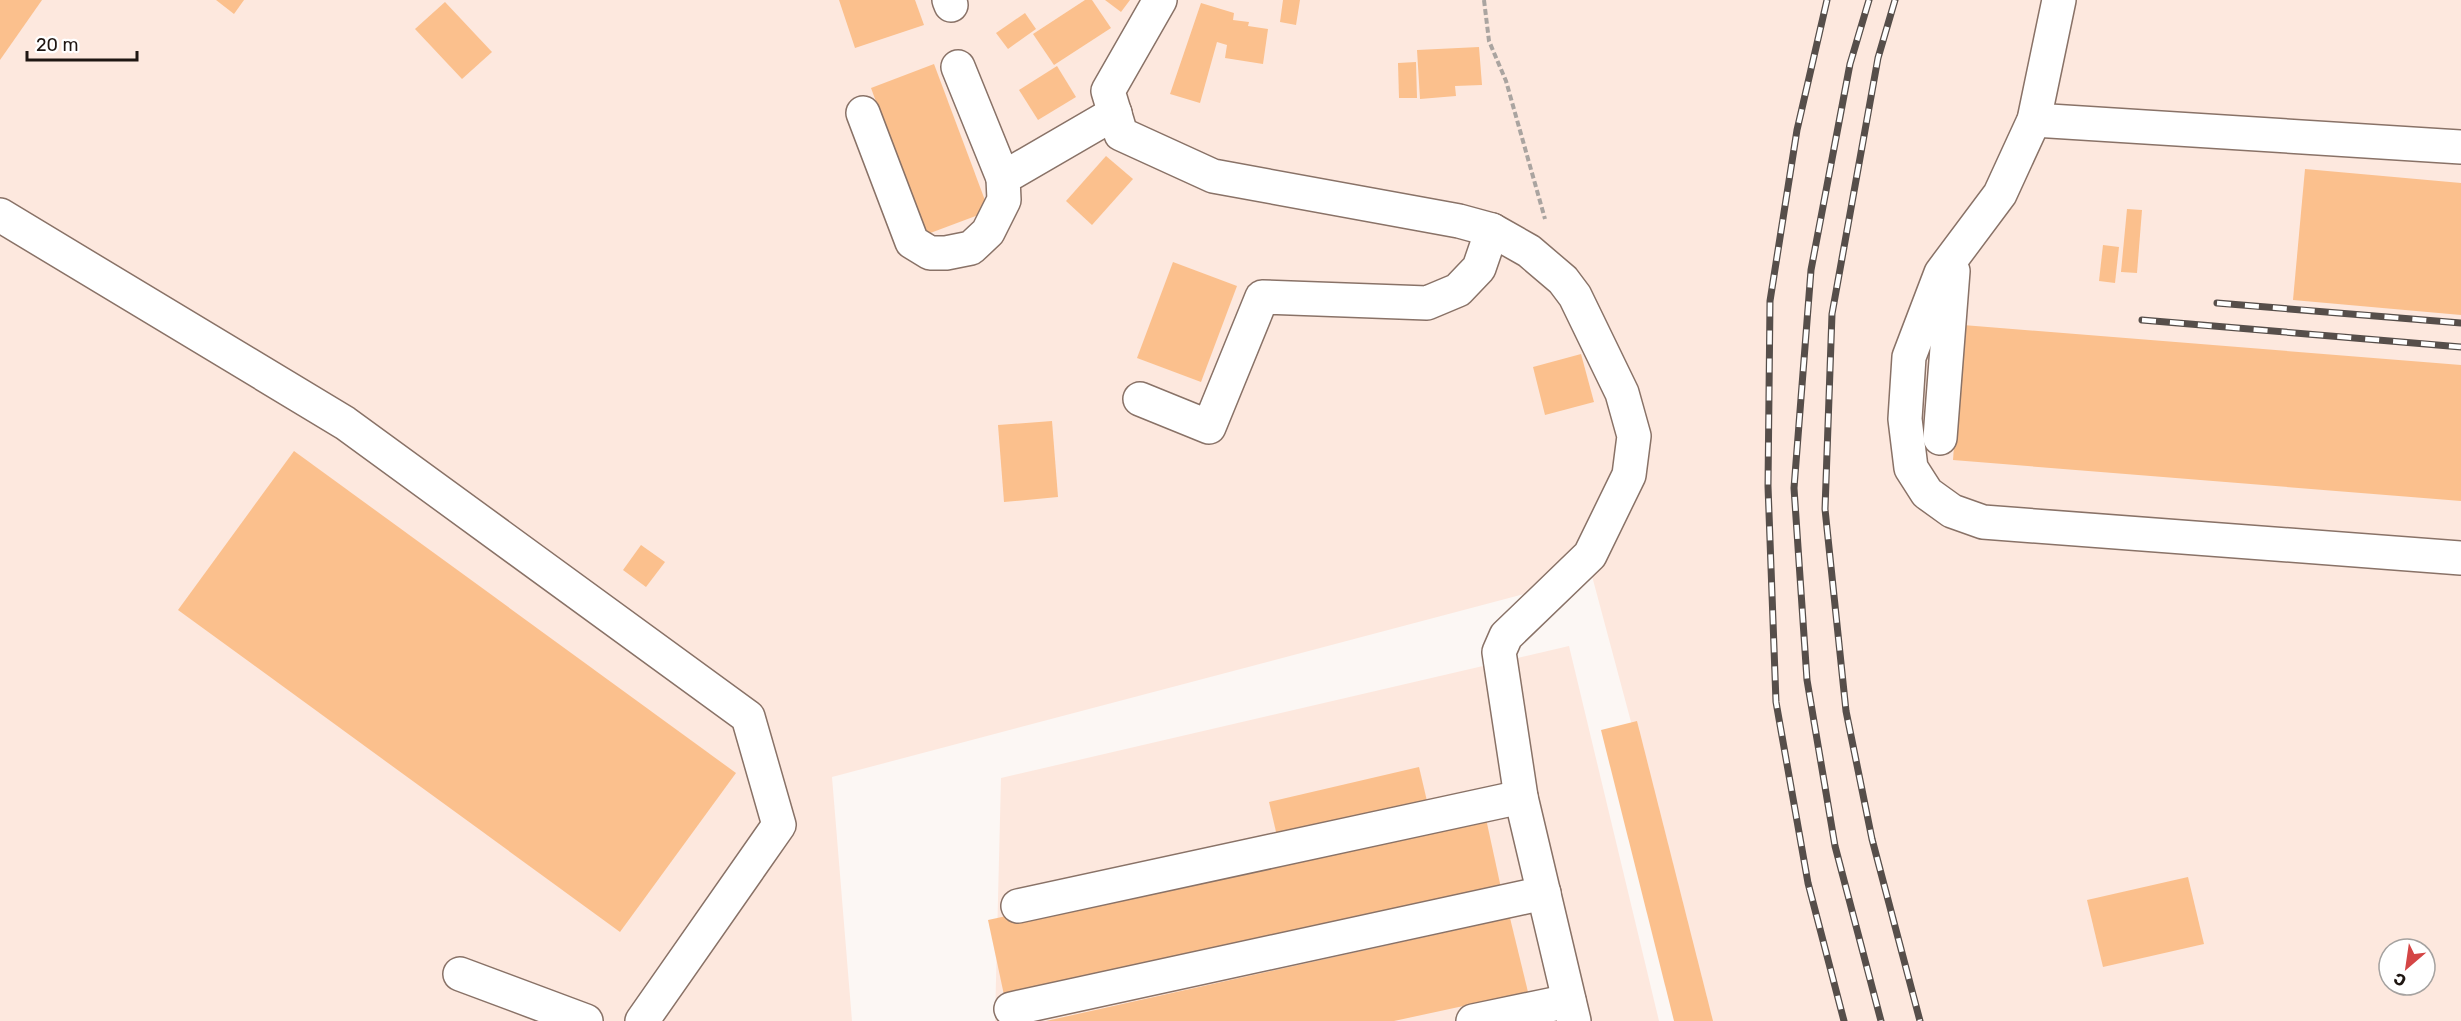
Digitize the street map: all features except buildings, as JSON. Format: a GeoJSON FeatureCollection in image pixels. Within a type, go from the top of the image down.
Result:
{"type":"FeatureCollection","features":[{"type":"Feature","properties":{"kind":"lane"},"geometry":{"type":"LineString","coordinates":[[1160,0],[1108,91],[1121,134],[1213,176],[1459,221],[1492,230],[1529,251],[1563,280],[1575,296],[1622,393],[1634,436],[1629,475],[1590,555],[1506,636],[1499,652],[1521,797],[1571,1011],[1473,1021]]}},
{"type":"Feature","properties":{"kind":"lane"},"geometry":{"type":"LineString","coordinates":[[2059,0],[2034,120],[2000,194],[1941,273],[1910,357],[1905,420],[1911,468],[1927,493],[1952,511],[1983,522],[2461,558]]}},
{"type":"Feature","properties":{"kind":"lane"},"geometry":{"type":"LineString","coordinates":[[863,113],[912,242],[930,253],[946,253],[971,248],[988,231],[1004,200],[1003,178],[958,68]]}},
{"type":"Feature","properties":{"kind":"lane"},"geometry":{"type":"LineString","coordinates":[[1003,178],[1115,113]]}},
{"type":"Feature","properties":{"kind":"lane"},"geometry":{"type":"LineString","coordinates":[[2034,120],[2461,147]]}},
{"type":"Feature","properties":{"kind":"lane"},"geometry":{"type":"LineString","coordinates":[[0,214],[345,423],[748,717],[779,825],[642,1021]]}},
{"type":"Feature","properties":{"kind":"lane"},"geometry":{"type":"LineString","coordinates":[[1140,399],[1209,427],[1262,297],[1427,303],[1458,290],[1479,268],[1492,230]]}},
{"type":"Feature","properties":{"kind":"lane"},"geometry":{"type":"LineString","coordinates":[[1940,438],[1954,255]]}},
{"type":"Feature","properties":{"kind":"lane"},"geometry":{"type":"LineString","coordinates":[[1017,906],[1521,797]]}},
{"type":"Feature","properties":{"kind":"lane"},"geometry":{"type":"LineString","coordinates":[[1011,1009],[1544,893]]}},
{"type":"Feature","properties":{"kind":"lane"},"geometry":{"type":"LineString","coordinates":[[459,974],[586,1021]]}},
{"type":"Feature","properties":{"kind":"path"},"geometry":{"type":"LineString","coordinates":[[1484,0],[1489,41],[1506,81],[1547,225]]}},
{"type":"Feature","properties":{"kind":"shaded area"},"geometry":{"type":"Polygon","coordinates":[[[0,0],[2461,0],[2461,1021],[1711,1021],[1592,576],[832,777],[852,1021],[0,1021],[0,0]]]}},
{"type":"Feature","properties":{"kind":"shaded area"},"geometry":{"type":"Polygon","coordinates":[[[1569,646],[1659,1021],[995,1021],[1001,778],[1569,646]]]}},
{"type":"Feature","properties":{"kind":"railway"},"geometry":{"type":"LineString","coordinates":[[1827,0],[1797,130],[1770,301],[1768,486],[1776,702],[1808,883],[1844,1021]]}},
{"type":"Feature","properties":{"kind":"railway"},"geometry":{"type":"LineString","coordinates":[[1869,0],[1850,64],[1811,270],[1794,488],[1807,680],[1835,846],[1881,1021]]}},
{"type":"Feature","properties":{"kind":"railway"},"geometry":{"type":"LineString","coordinates":[[1895,0],[1878,58],[1832,314],[1825,509],[1846,711],[1872,839],[1920,1021]]}},
{"type":"Feature","properties":{"kind":"railway"},"geometry":{"type":"LineString","coordinates":[[2217,303],[2461,323]]}},
{"type":"Feature","properties":{"kind":"railway"},"geometry":{"type":"LineString","coordinates":[[2142,320],[2461,347]]}}]}
